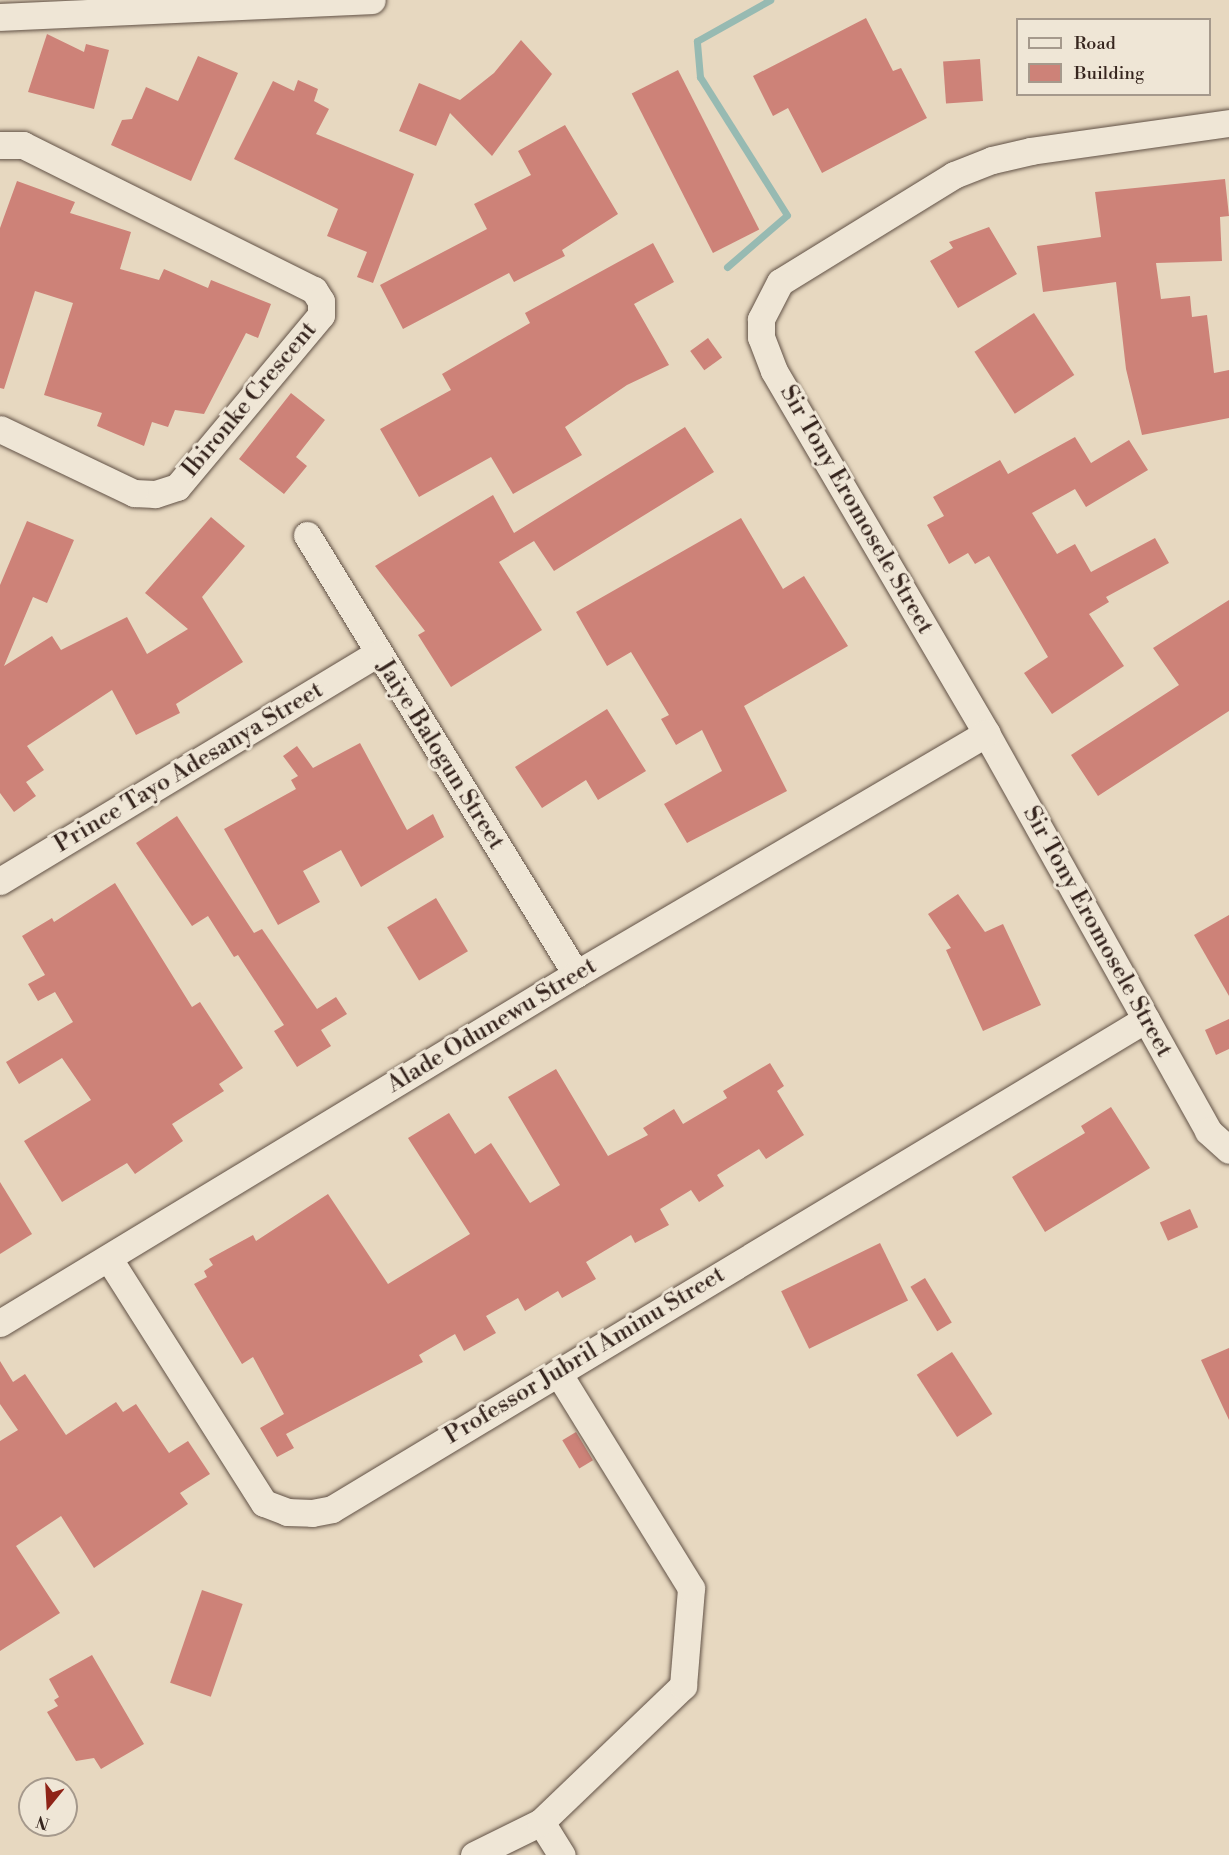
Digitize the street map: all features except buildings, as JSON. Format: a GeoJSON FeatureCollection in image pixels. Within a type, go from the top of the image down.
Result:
{"type":"FeatureCollection","features":[{"type":"Feature","properties":{"kind":"street"},"geometry":{"type":"LineString","coordinates":[[0,17],[372,0]]}},
{"type":"Feature","properties":{"kind":"street","name":"Sir Tony Eromosele Street"},"geometry":{"type":"LineString","coordinates":[[1229,123],[1031,151],[982,164],[954,176],[780,282],[761,318],[761,337],[774,371],[986,733],[1208,1131],[1229,1150]]}},
{"type":"Feature","properties":{"kind":"street","name":"Ibironke Crescent"},"geometry":{"type":"LineString","coordinates":[[0,145],[23,145],[314,290],[321,301],[321,315],[177,487],[155,494],[135,493],[0,429]]}},
{"type":"Feature","properties":{"kind":"street","name":"Jaiye Balogun Street"},"geometry":{"type":"LineString","coordinates":[[307,535],[377,654],[576,974]]}},
{"type":"Feature","properties":{"kind":"street","name":"Prince Tayo Adesanya Street"},"geometry":{"type":"LineString","coordinates":[[0,881],[377,654]]}},
{"type":"Feature","properties":{"kind":"street","name":"Alade Odunewu Street"},"geometry":{"type":"LineString","coordinates":[[0,1323],[110,1259],[576,974],[986,733]]}},
{"type":"Feature","properties":{"kind":"street","name":"Professor Jubril Aminu Street"},"geometry":{"type":"LineString","coordinates":[[110,1259],[264,1503],[287,1512],[332,1509],[1146,1019]]}},
{"type":"Feature","properties":{"kind":"street"},"geometry":{"type":"LineString","coordinates":[[474,1855],[541,1822],[683,1686],[691,1588],[558,1373]]}},
{"type":"Feature","properties":{"kind":"street"},"geometry":{"type":"LineString","coordinates":[[541,1822],[562,1855]]}},
{"type":"Feature","properties":{"kind":"waterway"},"geometry":{"type":"LineString","coordinates":[[727,267],[787,215],[700,77],[697,41],[770,0]]}}]}
